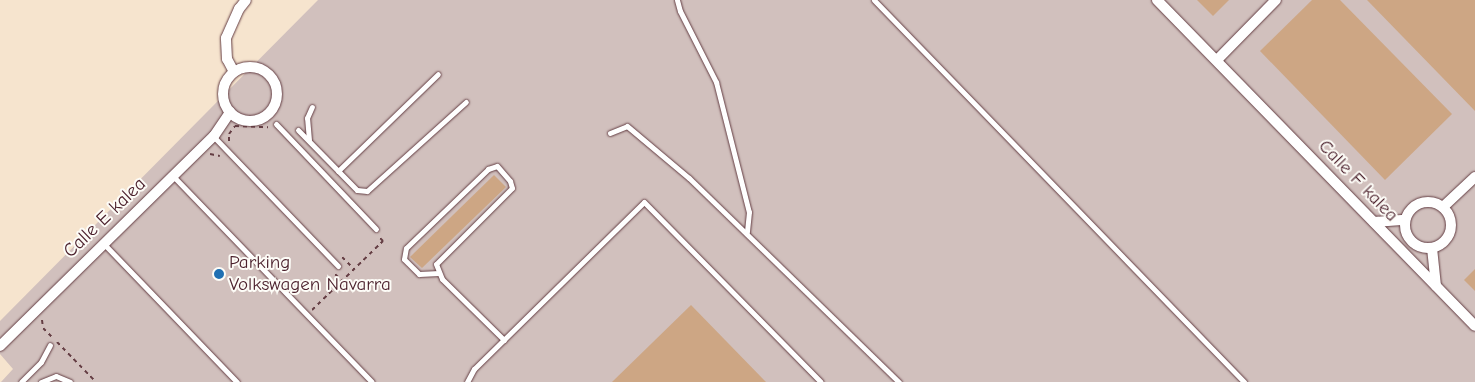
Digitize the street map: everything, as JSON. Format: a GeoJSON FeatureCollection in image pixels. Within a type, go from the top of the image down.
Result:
{"type":"FeatureCollection","features":[{"type":"Feature","properties":{"kind":"street"},"geometry":{"type":"LineString","coordinates":[[234,72],[228,60],[226,38],[239,9],[246,0]]}},
{"type":"Feature","properties":{"kind":"street","name":"Calle F kalea"},"geometry":{"type":"LineString","coordinates":[[1157,0],[1475,326]]}},
{"type":"Feature","properties":{"kind":"street"},"geometry":{"type":"LineString","coordinates":[[1217,60],[1276,0]]}},
{"type":"Feature","properties":{"kind":"street"},"geometry":{"type":"LineString","coordinates":[[242,68],[259,69],[272,79],[277,95],[270,112],[263,118],[246,121],[230,112],[223,95],[224,86],[234,72],[242,68]]}},
{"type":"Feature","properties":{"kind":"street","name":"Calle E kalea"},"geometry":{"type":"LineString","coordinates":[[0,346],[214,136],[230,112]]}},
{"type":"Feature","properties":{"kind":"street"},"geometry":{"type":"LineString","coordinates":[[1443,207],[1475,176]]}},
{"type":"Feature","properties":{"kind":"street"},"geometry":{"type":"LineString","coordinates":[[1374,222],[1404,220],[1417,204],[1430,202],[1443,207],[1450,219],[1450,233],[1441,244],[1432,248],[1414,245],[1407,237],[1404,220]]}},
{"type":"Feature","properties":{"kind":"street"},"geometry":{"type":"LineString","coordinates":[[1432,248],[1436,286]]}},
{"type":"Feature","properties":{"kind":"lane"},"geometry":{"type":"LineString","coordinates":[[677,0],[680,12],[716,82],[749,212],[746,232]]}},
{"type":"Feature","properties":{"kind":"lane"},"geometry":{"type":"LineString","coordinates":[[874,0],[1244,382]]}},
{"type":"Feature","properties":{"kind":"lane"},"geometry":{"type":"LineString","coordinates":[[338,171],[438,74]]}},
{"type":"Feature","properties":{"kind":"lane"},"geometry":{"type":"LineString","coordinates":[[298,130],[357,190],[367,191],[466,102]]}},
{"type":"Feature","properties":{"kind":"lane"},"geometry":{"type":"LineString","coordinates":[[310,143],[307,118],[312,107]]}},
{"type":"Feature","properties":{"kind":"lane"},"geometry":{"type":"LineString","coordinates":[[275,126],[375,230]]}},
{"type":"Feature","properties":{"kind":"lane"},"geometry":{"type":"LineString","coordinates":[[610,133],[627,126],[746,232],[898,382]]}},
{"type":"Feature","properties":{"kind":"lane"},"geometry":{"type":"LineString","coordinates":[[214,136],[338,266]]}},
{"type":"Feature","properties":{"kind":"lane"},"geometry":{"type":"LineString","coordinates":[[440,273],[419,274],[404,259],[406,248],[488,170],[497,166],[510,181],[512,188],[436,264],[440,273],[504,340]]}},
{"type":"Feature","properties":{"kind":"lane"},"geometry":{"type":"LineString","coordinates":[[173,176],[372,382]]}},
{"type":"Feature","properties":{"kind":"lane"},"geometry":{"type":"LineString","coordinates":[[467,382],[474,369],[644,202],[820,382]]}},
{"type":"Feature","properties":{"kind":"lane"},"geometry":{"type":"LineString","coordinates":[[103,244],[237,382]]}},
{"type":"Feature","properties":{"kind":"lane"},"geometry":{"type":"LineString","coordinates":[[22,382],[41,362],[50,345]]}},
{"type":"Feature","properties":{"kind":"lane"},"geometry":{"type":"LineString","coordinates":[[41,382],[56,376],[70,382]]}},
{"type":"Feature","properties":{"kind":"path"},"geometry":{"type":"LineString","coordinates":[[232,145],[229,134],[235,126],[275,126]]}},
{"type":"Feature","properties":{"kind":"path"},"geometry":{"type":"LineString","coordinates":[[205,160],[217,154],[226,162]]}},
{"type":"Feature","properties":{"kind":"path"},"geometry":{"type":"LineString","coordinates":[[306,314],[383,241],[375,230]]}},
{"type":"Feature","properties":{"kind":"path"},"geometry":{"type":"LineString","coordinates":[[339,255],[354,269]]}},
{"type":"Feature","properties":{"kind":"path"},"geometry":{"type":"LineString","coordinates":[[333,272],[342,281]]}},
{"type":"Feature","properties":{"kind":"path"},"geometry":{"type":"LineString","coordinates":[[308,305],[312,309]]}},
{"type":"Feature","properties":{"kind":"path"},"geometry":{"type":"LineString","coordinates":[[42,317],[44,329],[96,382]]}},
{"type":"Feature","properties":{"kind":"shaded area"},"geometry":{"type":"Polygon","coordinates":[[[318,0],[1475,0],[1475,382],[1,382],[13,369],[0,354],[0,321],[318,0]]]}},
{"type":"Feature","properties":{"kind":"building"},"geometry":{"type":"Polygon","coordinates":[[[1197,0],[1229,0],[1213,16],[1197,0]]]}},
{"type":"Feature","properties":{"kind":"building"},"geometry":{"type":"Polygon","coordinates":[[[1312,0],[1340,0],[1452,114],[1385,180],[1260,51],[1312,0]]]}},
{"type":"Feature","properties":{"kind":"building"},"geometry":{"type":"Polygon","coordinates":[[[1367,0],[1475,0],[1475,111],[1367,0]]]}},
{"type":"Feature","properties":{"kind":"building"},"geometry":{"type":"Polygon","coordinates":[[[494,175],[506,187],[422,268],[410,257],[494,175]]]}},
{"type":"Feature","properties":{"kind":"building"},"geometry":{"type":"Polygon","coordinates":[[[1475,269],[1475,291],[1464,280],[1475,269]]]}},
{"type":"Feature","properties":{"kind":"building"},"geometry":{"type":"Polygon","coordinates":[[[691,305],[766,382],[612,382],[691,305]]]}},
{"type":"Feature","properties":{"kind":"place","name":"Parking Volkswagen Navarra"},"geometry":{"type":"Point","coordinates":[219,274]}}]}
